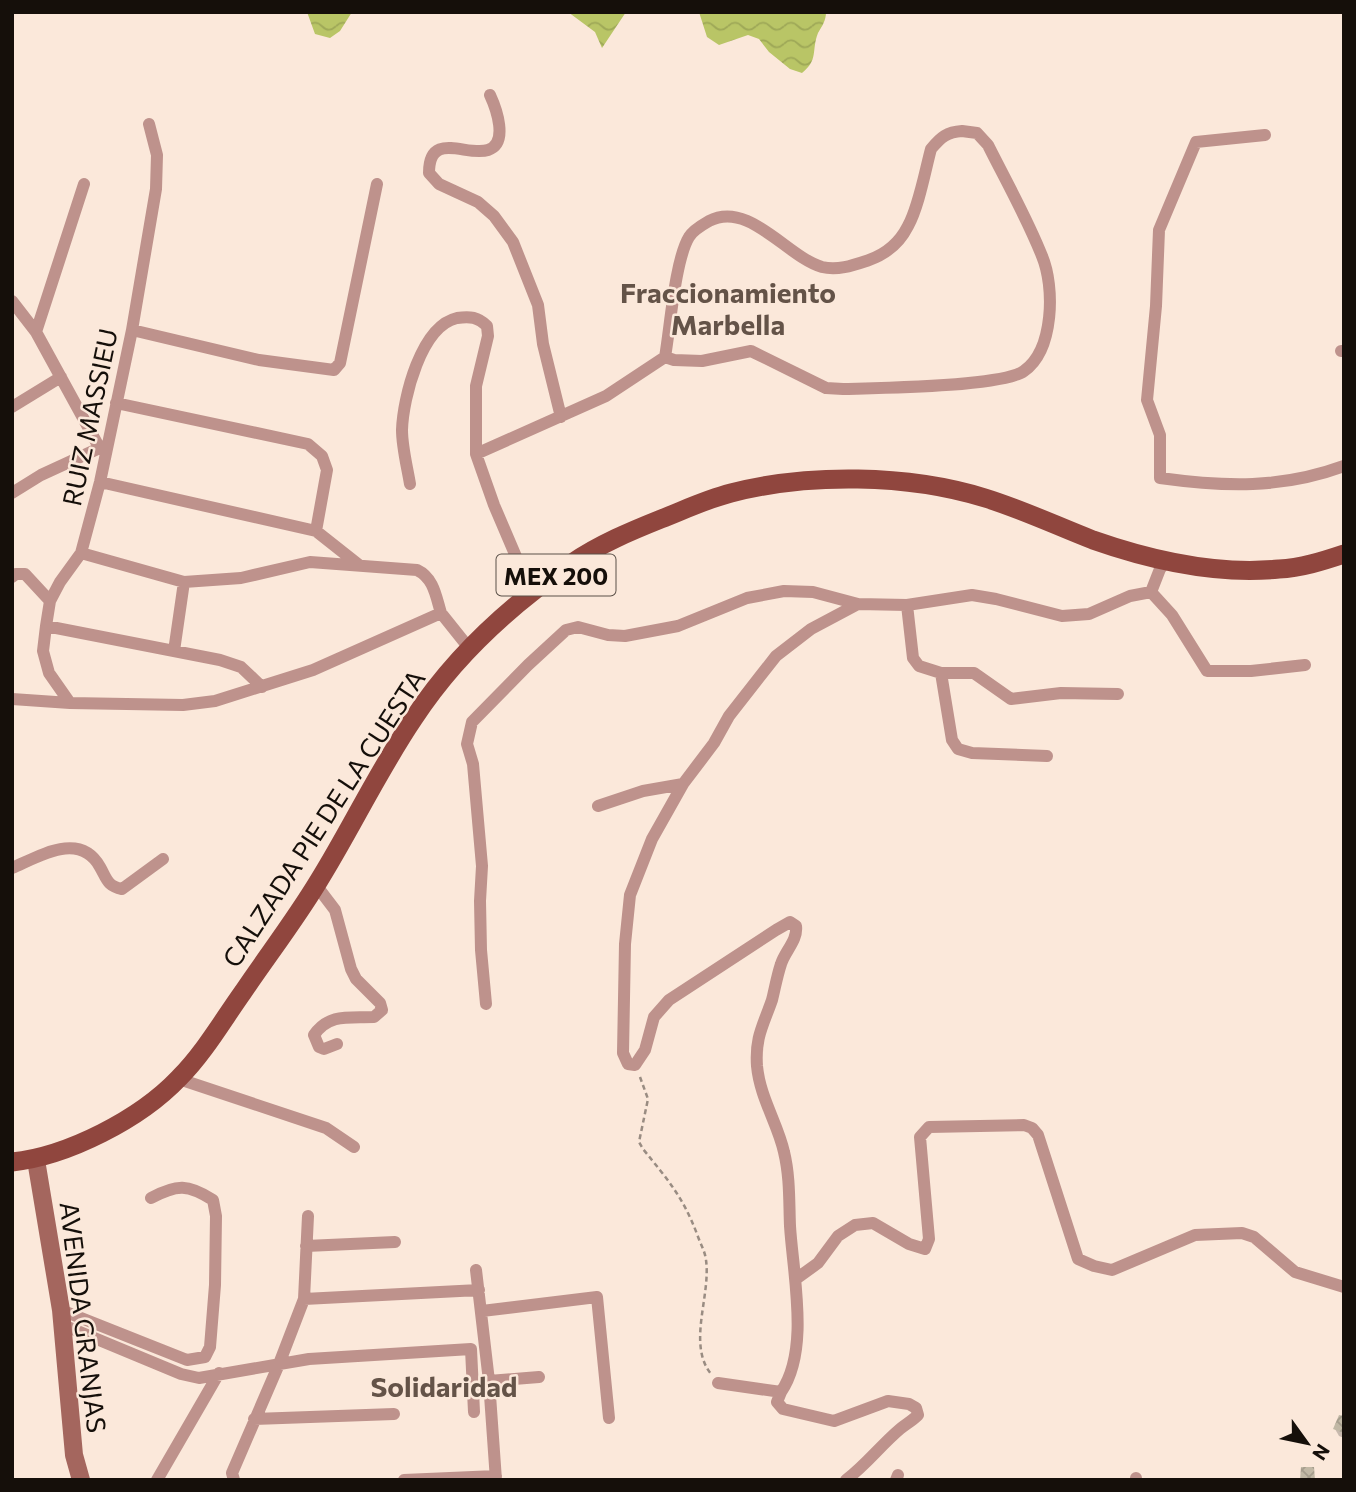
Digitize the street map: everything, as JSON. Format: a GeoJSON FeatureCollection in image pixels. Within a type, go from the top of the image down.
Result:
{"type":"FeatureCollection","features":[{"type":"Feature","properties":{"kind":"main road","name":"CALZADA PIE DE LA CUESTA"},"geometry":{"type":"LineString","coordinates":[[12,1162],[36,1160],[82,1144],[143,1108],[179,1079],[316,885],[413,719],[439,683],[469,649],[532,594],[574,562],[618,536],[729,493],[780,484],[837,479],[932,485],[985,498],[1098,541],[1167,560],[1232,571],[1282,569],[1344,554]]}},
{"type":"Feature","properties":{"kind":"main road","name":"AVENIDA GRANJAS"},"geometry":{"type":"LineString","coordinates":[[36,1160],[62,1317],[74,1455],[81,1480]]}},
{"type":"Feature","properties":{"kind":"street"},"geometry":{"type":"LineString","coordinates":[[490,95],[498,111],[499,134],[495,146],[487,150],[445,147],[437,151],[431,159],[429,173],[439,184],[478,202],[494,216],[513,242],[538,305],[543,344],[561,417]]}},
{"type":"Feature","properties":{"kind":"street","name":"RUIZ MASSIEU"},"geometry":{"type":"LineString","coordinates":[[70,703],[49,673],[43,651],[46,626],[50,601],[81,553],[100,482],[103,446],[116,403],[132,330],[156,189],[157,155],[149,124]]}},
{"type":"Feature","properties":{"kind":"street"},"geometry":{"type":"LineString","coordinates":[[476,454],[606,397],[665,357],[682,255],[689,237],[699,227],[717,217],[739,218],[774,236],[808,261],[824,267],[842,268],[878,256],[895,244],[909,225],[931,149],[949,132],[977,133],[988,145],[1043,258],[1051,306],[1047,331],[1040,353],[1024,372],[1009,377],[985,382],[843,389],[826,387],[751,351],[702,360],[674,360],[665,357]]}},
{"type":"Feature","properties":{"kind":"street"},"geometry":{"type":"LineString","coordinates":[[1265,135],[1196,142],[1159,230],[1156,306],[1147,400],[1160,435],[1160,478],[1205,484],[1269,484],[1299,480],[1344,466]]}},
{"type":"Feature","properties":{"kind":"street"},"geometry":{"type":"LineString","coordinates":[[36,332],[84,184]]}},
{"type":"Feature","properties":{"kind":"street"},"geometry":{"type":"LineString","coordinates":[[132,330],[259,360],[334,370],[340,363],[377,184]]}},
{"type":"Feature","properties":{"kind":"street"},"geometry":{"type":"LineString","coordinates":[[12,302],[36,332],[103,446],[41,475],[12,493]]}},
{"type":"Feature","properties":{"kind":"street"},"geometry":{"type":"LineString","coordinates":[[410,484],[402,430],[408,387],[427,343],[437,329],[451,320],[463,317],[479,318],[487,326],[488,337],[475,386],[476,454],[494,505],[532,594]]}},
{"type":"Feature","properties":{"kind":"street"},"geometry":{"type":"LineString","coordinates":[[12,407],[61,377]]}},
{"type":"Feature","properties":{"kind":"street"},"geometry":{"type":"LineString","coordinates":[[116,403],[308,444],[322,456],[327,470],[316,531]]}},
{"type":"Feature","properties":{"kind":"street"},"geometry":{"type":"LineString","coordinates":[[100,482],[316,531],[360,565]]}},
{"type":"Feature","properties":{"kind":"street"},"geometry":{"type":"LineString","coordinates":[[81,553],[184,582],[241,578],[310,562],[417,570],[425,573],[431,581],[440,613],[469,649]]}},
{"type":"Feature","properties":{"kind":"street"},"geometry":{"type":"LineString","coordinates":[[1151,593],[1160,569],[1167,560]]}},
{"type":"Feature","properties":{"kind":"street"},"geometry":{"type":"LineString","coordinates":[[12,577],[25,574],[50,601]]}},
{"type":"Feature","properties":{"kind":"street"},"geometry":{"type":"LineString","coordinates":[[174,651],[184,582]]}},
{"type":"Feature","properties":{"kind":"street"},"geometry":{"type":"LineString","coordinates":[[485,1004],[480,938],[482,866],[474,764],[467,744],[468,735],[472,722],[566,630],[578,627],[608,635],[625,636],[678,626],[747,597],[784,591],[813,592],[858,604],[908,605],[972,595],[996,598],[1062,616],[1089,614],[1130,596],[1151,593]]}},
{"type":"Feature","properties":{"kind":"street"},"geometry":{"type":"LineString","coordinates":[[1151,593],[1172,615],[1207,671],[1251,671],[1305,665]]}},
{"type":"Feature","properties":{"kind":"street"},"geometry":{"type":"LineString","coordinates":[[846,1480],[865,1466],[899,1430],[918,1415],[916,1408],[909,1404],[888,1401],[834,1421],[783,1409],[777,1402],[794,1361],[796,1279],[790,1226],[789,1181],[784,1149],[767,1110],[757,1067],[758,1033],[771,1002],[781,962],[797,933],[796,926],[790,922],[776,930],[669,1000],[654,1017],[645,1050],[635,1065],[628,1063],[623,1053],[625,944],[631,895],[652,839],[683,784],[714,743],[729,716],[776,656],[811,629],[858,604]]}},
{"type":"Feature","properties":{"kind":"street"},"geometry":{"type":"LineString","coordinates":[[908,605],[913,658],[919,666],[941,673],[974,673],[1011,699],[1061,693],[1118,694]]}},
{"type":"Feature","properties":{"kind":"street"},"geometry":{"type":"LineString","coordinates":[[12,699],[183,705],[215,701],[313,670],[440,613]]}},
{"type":"Feature","properties":{"kind":"street"},"geometry":{"type":"LineString","coordinates":[[46,626],[241,667],[261,687]]}},
{"type":"Feature","properties":{"kind":"street"},"geometry":{"type":"LineString","coordinates":[[941,673],[952,740],[958,749],[972,753],[1047,756]]}},
{"type":"Feature","properties":{"kind":"street"},"geometry":{"type":"LineString","coordinates":[[597,806],[643,792],[683,784]]}},
{"type":"Feature","properties":{"kind":"street"},"geometry":{"type":"LineString","coordinates":[[12,868],[57,849],[75,847],[87,852],[99,865],[107,882],[122,890],[163,859]]}},
{"type":"Feature","properties":{"kind":"street"},"geometry":{"type":"LineString","coordinates":[[316,885],[335,910],[356,979],[380,1003],[382,1010],[374,1017],[326,1021],[314,1035],[314,1040],[324,1049],[337,1044]]}},
{"type":"Feature","properties":{"kind":"street"},"geometry":{"type":"LineString","coordinates":[[179,1079],[326,1128],[354,1147]]}},
{"type":"Feature","properties":{"kind":"street"},"geometry":{"type":"LineString","coordinates":[[796,1279],[818,1263],[838,1236],[855,1225],[873,1223],[909,1244],[925,1249],[929,1239],[920,1137],[929,1126],[1024,1125],[1032,1128],[1038,1135],[1078,1259],[1112,1270],[1195,1235],[1242,1233],[1254,1237],[1295,1272],[1344,1287]]}},
{"type":"Feature","properties":{"kind":"street"},"geometry":{"type":"LineString","coordinates":[[62,1317],[187,1360],[205,1356],[210,1347],[216,1216],[214,1200],[186,1187],[169,1189],[151,1199]]}},
{"type":"Feature","properties":{"kind":"street"},"geometry":{"type":"LineString","coordinates":[[234,1480],[232,1472],[304,1299],[308,1216]]}},
{"type":"Feature","properties":{"kind":"street"},"geometry":{"type":"LineString","coordinates":[[306,1246],[395,1242]]}},
{"type":"Feature","properties":{"kind":"street"},"geometry":{"type":"LineString","coordinates":[[404,1480],[496,1478],[489,1381],[476,1270]]}},
{"type":"Feature","properties":{"kind":"street"},"geometry":{"type":"LineString","coordinates":[[304,1299],[479,1290]]}},
{"type":"Feature","properties":{"kind":"street"},"geometry":{"type":"LineString","coordinates":[[482,1311],[597,1297],[609,1418]]}},
{"type":"Feature","properties":{"kind":"street"},"geometry":{"type":"LineString","coordinates":[[62,1317],[181,1374],[199,1378],[309,1359],[471,1349],[474,1412]]}},
{"type":"Feature","properties":{"kind":"street"},"geometry":{"type":"LineString","coordinates":[[157,1480],[219,1373]]}},
{"type":"Feature","properties":{"kind":"street"},"geometry":{"type":"LineString","coordinates":[[489,1381],[539,1377]]}},
{"type":"Feature","properties":{"kind":"street"},"geometry":{"type":"LineString","coordinates":[[718,1382],[783,1389]]}},
{"type":"Feature","properties":{"kind":"street"},"geometry":{"type":"LineString","coordinates":[[254,1419],[394,1414]]}},
{"type":"Feature","properties":{"kind":"path"},"geometry":{"type":"LineString","coordinates":[[635,1065],[648,1099],[639,1142],[676,1189],[691,1217],[706,1257],[702,1363],[718,1382]]}},
{"type":"Feature","properties":{"kind":"water"},"geometry":{"type":"Polygon","coordinates":[[[307,12],[352,12],[340,31],[330,38],[315,34],[307,12]]]}},
{"type":"Feature","properties":{"kind":"water"},"geometry":{"type":"Polygon","coordinates":[[[568,12],[626,12],[602,48],[595,32],[568,12]]]}},
{"type":"Feature","properties":{"kind":"water"},"geometry":{"type":"Polygon","coordinates":[[[699,12],[826,12],[825,21],[816,39],[813,59],[802,73],[790,69],[769,52],[759,39],[748,35],[719,45],[707,37],[699,12]]]}},
{"type":"Feature","properties":{"kind":"building"},"geometry":{"type":"Polygon","coordinates":[[[1339,1415],[1344,1416],[1344,1433],[1333,1429],[1339,1415]]]}},
{"type":"Feature","properties":{"kind":"building"},"geometry":{"type":"Polygon","coordinates":[[[1301,1467],[1314,1467],[1315,1480],[1300,1480],[1301,1467]]]}},
{"type":"Feature","properties":{"kind":"district","name":"Fraccionamiento Marbella"},"geometry":{"type":"Point","coordinates":[728,308]}},
{"type":"Feature","properties":{"kind":"district","name":"Solidaridad"},"geometry":{"type":"Point","coordinates":[444,1386]}}]}
